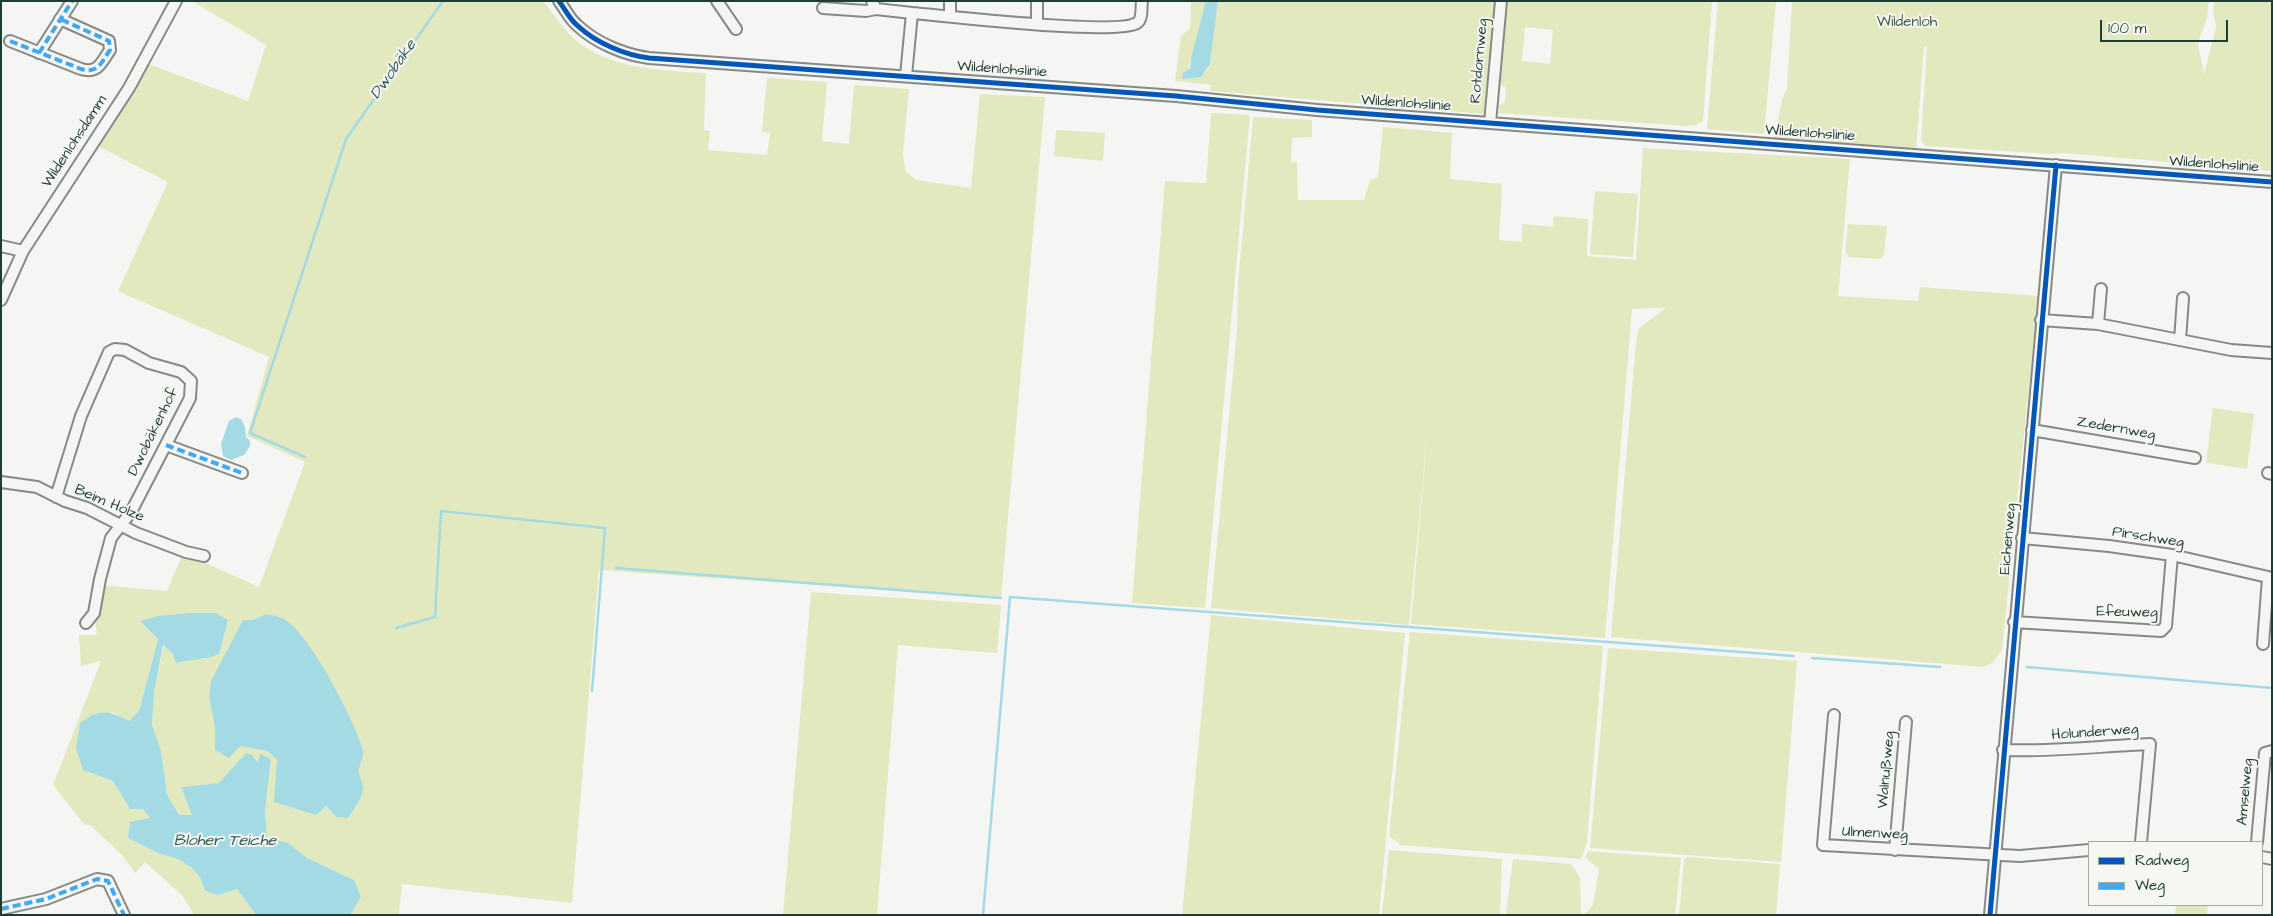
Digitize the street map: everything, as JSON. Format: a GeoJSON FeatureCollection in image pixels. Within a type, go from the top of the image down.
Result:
{"type":"FeatureCollection","features":[{"type":"Feature","properties":{"kind":"street"},"geometry":{"type":"LineString","coordinates":[[39,53],[72,1]]}},
{"type":"Feature","properties":{"kind":"street","name":"Wildenlohsdamm"},"geometry":{"type":"LineString","coordinates":[[1,300],[24,251],[128,88],[176,1]]}},
{"type":"Feature","properties":{"kind":"street","name":"Wildenlohslinie"},"geometry":{"type":"LineString","coordinates":[[559,1],[577,26],[590,35],[633,56],[2272,182]]}},
{"type":"Feature","properties":{"kind":"street"},"geometry":{"type":"LineString","coordinates":[[717,1],[736,30]]}},
{"type":"Feature","properties":{"kind":"street"},"geometry":{"type":"LineString","coordinates":[[950,1],[950,16]]}},
{"type":"Feature","properties":{"kind":"street"},"geometry":{"type":"LineString","coordinates":[[1037,1],[1037,24]]}},
{"type":"Feature","properties":{"kind":"street"},"geometry":{"type":"LineString","coordinates":[[823,8],[866,11],[874,5],[912,13],[1104,28],[1136,24],[1140,19],[1142,1]]}},
{"type":"Feature","properties":{"kind":"street","name":"Rotdornweg"},"geometry":{"type":"LineString","coordinates":[[1490,123],[1501,1]]}},
{"type":"Feature","properties":{"kind":"street"},"geometry":{"type":"LineString","coordinates":[[906,76],[912,13]]}},
{"type":"Feature","properties":{"kind":"street"},"geometry":{"type":"LineString","coordinates":[[10,41],[90,72],[97,69],[110,50],[109,41],[60,19]]}},
{"type":"Feature","properties":{"kind":"street","name":"Eichenweg"},"geometry":{"type":"LineString","coordinates":[[1990,915],[2040,320],[2056,165]]}},
{"type":"Feature","properties":{"kind":"street"},"geometry":{"type":"LineString","coordinates":[[1,246],[15,247],[24,251]]}},
{"type":"Feature","properties":{"kind":"street"},"geometry":{"type":"LineString","coordinates":[[2098,324],[2101,289]]}},
{"type":"Feature","properties":{"kind":"street"},"geometry":{"type":"LineString","coordinates":[[2180,340],[2183,298]]}},
{"type":"Feature","properties":{"kind":"street"},"geometry":{"type":"LineString","coordinates":[[2040,320],[2098,324],[2231,350],[2272,353]]}},
{"type":"Feature","properties":{"kind":"street","name":"Dwobäkenhof"},"geometry":{"type":"LineString","coordinates":[[56,497],[81,416],[108,354],[112,350],[125,350],[149,363],[181,372],[191,380],[190,398],[122,526],[111,538],[100,579],[94,613],[86,623]]}},
{"type":"Feature","properties":{"kind":"street","name":"Zedernweg"},"geometry":{"type":"LineString","coordinates":[[2032,430],[2195,458]]}},
{"type":"Feature","properties":{"kind":"street"},"geometry":{"type":"LineString","coordinates":[[166,445],[242,473]]}},
{"type":"Feature","properties":{"kind":"street","name":"Beim Holze"},"geometry":{"type":"LineString","coordinates":[[1,482],[37,487],[56,497],[87,508],[122,526],[186,552],[204,556]]}},
{"type":"Feature","properties":{"kind":"street","name":"Pirschweg"},"geometry":{"type":"LineString","coordinates":[[2022,538],[2109,546],[2172,556],[2270,578],[2263,644]]}},
{"type":"Feature","properties":{"kind":"street","name":"Efeuweg"},"geometry":{"type":"LineString","coordinates":[[2014,622],[2161,632],[2166,626],[2172,556]]}},
{"type":"Feature","properties":{"kind":"street","name":"Ulmenweg"},"geometry":{"type":"LineString","coordinates":[[1834,715],[1823,846],[1995,854]]}},
{"type":"Feature","properties":{"kind":"street","name":"Walnußweg"},"geometry":{"type":"LineString","coordinates":[[1895,850],[1906,722]]}},
{"type":"Feature","properties":{"kind":"street","name":"Holunderweg"},"geometry":{"type":"LineString","coordinates":[[2003,750],[2043,752],[2090,746],[2150,744],[2141,841]]}},
{"type":"Feature","properties":{"kind":"street","name":"Amselweg"},"geometry":{"type":"LineString","coordinates":[[2257,841],[2265,752],[2272,751]]}},
{"type":"Feature","properties":{"kind":"street"},"geometry":{"type":"LineString","coordinates":[[1995,854],[2042,855],[2088,850]]}},
{"type":"Feature","properties":{"kind":"street"},"geometry":{"type":"LineString","coordinates":[[1,908],[46,899],[97,879],[108,881],[124,915]]}},
{"type":"Feature","properties":{"kind":"green space"},"geometry":{"type":"Polygon","coordinates":[[[192,1],[543,1],[572,37],[586,48],[602,56],[619,62],[653,69],[706,73],[704,130],[710,131],[708,150],[767,155],[770,133],[762,132],[767,78],[827,82],[822,141],[849,144],[854,85],[909,89],[903,154],[905,170],[916,180],[971,188],[980,94],[1045,97],[1001,598],[599,570],[572,903],[402,884],[399,915],[350,915],[354,880],[307,858],[288,843],[267,837],[265,811],[271,759],[260,755],[258,763],[246,754],[219,783],[181,787],[193,815],[179,815],[167,794],[161,751],[152,725],[154,693],[164,645],[173,654],[177,663],[193,659],[207,659],[141,622],[158,639],[139,711],[129,722],[112,712],[83,770],[113,781],[130,808],[143,809],[151,818],[128,838],[160,854],[178,859],[192,868],[200,877],[205,891],[218,895],[237,889],[256,915],[194,915],[182,895],[145,862],[135,873],[122,855],[90,825],[84,824],[53,785],[101,661],[81,666],[79,635],[97,635],[94,613],[99,585],[167,591],[183,553],[259,587],[305,462],[247,436],[269,357],[118,291],[168,182],[92,143],[143,62],[248,101],[266,45],[192,1]],[[264,615],[252,620],[209,697],[215,728],[215,749],[240,746],[267,751],[336,817],[363,788],[358,771],[363,753],[349,718],[326,674],[300,633],[287,620],[264,615]]]}},
{"type":"Feature","properties":{"kind":"green space"},"geometry":{"type":"Polygon","coordinates":[[[1191,1],[1205,1],[1197,44],[1187,71],[1205,73],[1210,64],[1218,1],[1496,1],[1485,114],[1210,91],[1211,85],[1175,81],[1181,36],[1190,28],[1191,1]]]}},
{"type":"Feature","properties":{"kind":"green space"},"geometry":{"type":"Polygon","coordinates":[[[1506,1],[1712,1],[1703,121],[1696,125],[1687,126],[1499,113],[1498,106],[1505,102],[1506,87],[1502,86],[1499,79],[1506,1]],[[1525,27],[1522,61],[1550,64],[1553,30],[1525,27]]]}},
{"type":"Feature","properties":{"kind":"green space"},"geometry":{"type":"Polygon","coordinates":[[[1718,1],[1776,1],[1764,134],[1707,129],[1718,1]]]}},
{"type":"Feature","properties":{"kind":"green space","name":"Wildenloh"},"geometry":{"type":"Polygon","coordinates":[[[1792,1],[2209,1],[2207,18],[2198,43],[2204,74],[2216,27],[2213,13],[2214,1],[2272,1],[2272,171],[2064,153],[2048,154],[1925,146],[1921,140],[1927,47],[1924,46],[1916,150],[1774,139],[1782,100],[1787,88],[1792,1]]]}},
{"type":"Feature","properties":{"kind":"green space"},"geometry":{"type":"Polygon","coordinates":[[[1211,113],[1250,115],[1205,608],[1132,603],[1165,181],[1206,183],[1211,113]]]}},
{"type":"Feature","properties":{"kind":"green space"},"geometry":{"type":"Polygon","coordinates":[[[1253,117],[1312,120],[1312,137],[1292,138],[1291,162],[1297,162],[1298,200],[1364,200],[1370,180],[1378,177],[1383,127],[1452,133],[1450,179],[1502,184],[1499,240],[1522,242],[1522,224],[1553,227],[1554,216],[1588,219],[1587,256],[1636,260],[1643,148],[1850,159],[1838,296],[1918,301],[1920,287],[2038,296],[2002,650],[1992,663],[1983,667],[1611,637],[1636,342],[1639,328],[1666,308],[1632,309],[1605,638],[1411,624],[1428,426],[1409,625],[1211,608],[1237,330],[1238,284],[1253,117]]]}},
{"type":"Feature","properties":{"kind":"green space"},"geometry":{"type":"Polygon","coordinates":[[[1056,130],[1105,133],[1103,161],[1054,156],[1056,130]]]}},
{"type":"Feature","properties":{"kind":"green space"},"geometry":{"type":"Polygon","coordinates":[[[1595,191],[1638,194],[1633,257],[1590,254],[1595,191]]]}},
{"type":"Feature","properties":{"kind":"green space"},"geometry":{"type":"Polygon","coordinates":[[[1848,224],[1887,226],[1884,255],[1880,259],[1849,257],[1845,252],[1848,224]]]}},
{"type":"Feature","properties":{"kind":"green space"},"geometry":{"type":"Polygon","coordinates":[[[2213,408],[2254,414],[2247,469],[2206,463],[2213,408]]]}},
{"type":"Feature","properties":{"kind":"green space"},"geometry":{"type":"Polygon","coordinates":[[[811,592],[1001,605],[997,653],[898,645],[877,915],[783,915],[811,592]]]}},
{"type":"Feature","properties":{"kind":"green space"},"geometry":{"type":"Polygon","coordinates":[[[1211,615],[1405,633],[1379,915],[1182,915],[1211,615]]]}},
{"type":"Feature","properties":{"kind":"green space"},"geometry":{"type":"Polygon","coordinates":[[[1410,632],[1603,646],[1587,842],[1581,859],[1401,845],[1389,836],[1410,632]]]}},
{"type":"Feature","properties":{"kind":"green space"},"geometry":{"type":"Polygon","coordinates":[[[1608,648],[1797,661],[1781,862],[1590,848],[1608,648]]]}},
{"type":"Feature","properties":{"kind":"green space"},"geometry":{"type":"Polygon","coordinates":[[[1389,850],[1502,859],[1500,915],[1382,915],[1389,850]]]}},
{"type":"Feature","properties":{"kind":"green space"},"geometry":{"type":"Polygon","coordinates":[[[1588,851],[1681,858],[1675,915],[1584,915],[1593,905],[1599,869],[1585,857],[1588,851]]]}},
{"type":"Feature","properties":{"kind":"green space"},"geometry":{"type":"Polygon","coordinates":[[[1687,857],[1780,864],[1776,915],[1679,915],[1684,860],[1687,857]]]}},
{"type":"Feature","properties":{"kind":"green space"},"geometry":{"type":"Polygon","coordinates":[[[1513,859],[1571,864],[1580,878],[1581,915],[1506,915],[1513,859]]]}},
{"type":"Feature","properties":{"kind":"green space"},"geometry":{"type":"Polygon","coordinates":[[[2176,906],[2208,906],[2207,915],[2175,915],[2176,906]]]}},
{"type":"Feature","properties":{"kind":"water"},"geometry":{"type":"Polygon","coordinates":[[[1205,1],[1218,1],[1210,64],[1201,77],[1182,79],[1183,73],[1190,68],[1205,1]]]}},
{"type":"Feature","properties":{"kind":"water"},"geometry":{"type":"Polygon","coordinates":[[[236,417],[241,419],[245,427],[246,437],[250,441],[250,446],[244,455],[231,460],[223,456],[221,444],[229,421],[236,417]]]}},
{"type":"Feature","properties":{"kind":"water","name":"Bloher Teiche"},"geometry":{"type":"Polygon","coordinates":[[[216,613],[228,620],[219,654],[176,663],[173,654],[163,645],[154,693],[152,725],[161,751],[167,794],[179,815],[192,815],[181,787],[219,783],[246,753],[252,755],[258,763],[260,754],[271,759],[265,811],[267,837],[288,843],[307,858],[354,880],[361,897],[350,915],[256,915],[237,889],[218,895],[205,891],[200,877],[192,868],[178,859],[160,854],[128,838],[130,822],[150,818],[143,809],[130,809],[113,781],[83,770],[76,748],[80,723],[98,713],[109,713],[129,721],[139,711],[158,639],[140,621],[158,616],[216,613]]]}},
{"type":"Feature","properties":{"kind":"water","name":"Bloher Teiche"},"geometry":{"type":"Polygon","coordinates":[[[264,615],[286,620],[296,629],[319,660],[352,721],[363,751],[359,772],[363,792],[348,818],[336,817],[326,806],[316,815],[274,802],[277,760],[267,751],[240,746],[229,758],[215,750],[215,728],[209,697],[211,681],[243,620],[252,620],[264,615]]]}},
{"type":"Feature","properties":{"kind":"waterway","name":"Dwobäke"},"geometry":{"type":"LineString","coordinates":[[305,457],[250,433],[346,139],[443,1]]}},
{"type":"Feature","properties":{"kind":"waterway"},"geometry":{"type":"LineString","coordinates":[[396,628],[435,617],[441,511],[605,528],[592,691]]}},
{"type":"Feature","properties":{"kind":"waterway"},"geometry":{"type":"LineString","coordinates":[[616,568],[1001,598]]}},
{"type":"Feature","properties":{"kind":"waterway"},"geometry":{"type":"LineString","coordinates":[[983,915],[1010,597],[1794,656]]}},
{"type":"Feature","properties":{"kind":"waterway"},"geometry":{"type":"LineString","coordinates":[[1812,658],[1940,667]]}},
{"type":"Feature","properties":{"kind":"waterway"},"geometry":{"type":"LineString","coordinates":[[2027,667],[2272,688]]}},
{"type":"Feature","properties":{"kind":"marked path"},"geometry":{"type":"LineString","coordinates":[[39,53],[72,1]]}},
{"type":"Feature","properties":{"kind":"marked path"},"geometry":{"type":"LineString","coordinates":[[10,41],[81,69],[95,69],[110,50],[109,41],[60,19]]}},
{"type":"Feature","properties":{"kind":"marked path"},"geometry":{"type":"LineString","coordinates":[[166,445],[242,473]]}},
{"type":"Feature","properties":{"kind":"marked path"},"geometry":{"type":"LineString","coordinates":[[1,909],[46,899],[97,879],[108,881],[124,915]]}},
{"type":"Feature","properties":{"kind":"cycle path"},"geometry":{"type":"LineString","coordinates":[[559,1],[575,24],[593,38],[621,51],[649,58],[1176,96],[1317,110],[2272,182]]}},
{"type":"Feature","properties":{"kind":"cycle path"},"geometry":{"type":"LineString","coordinates":[[1990,915],[2056,165]]}}]}
